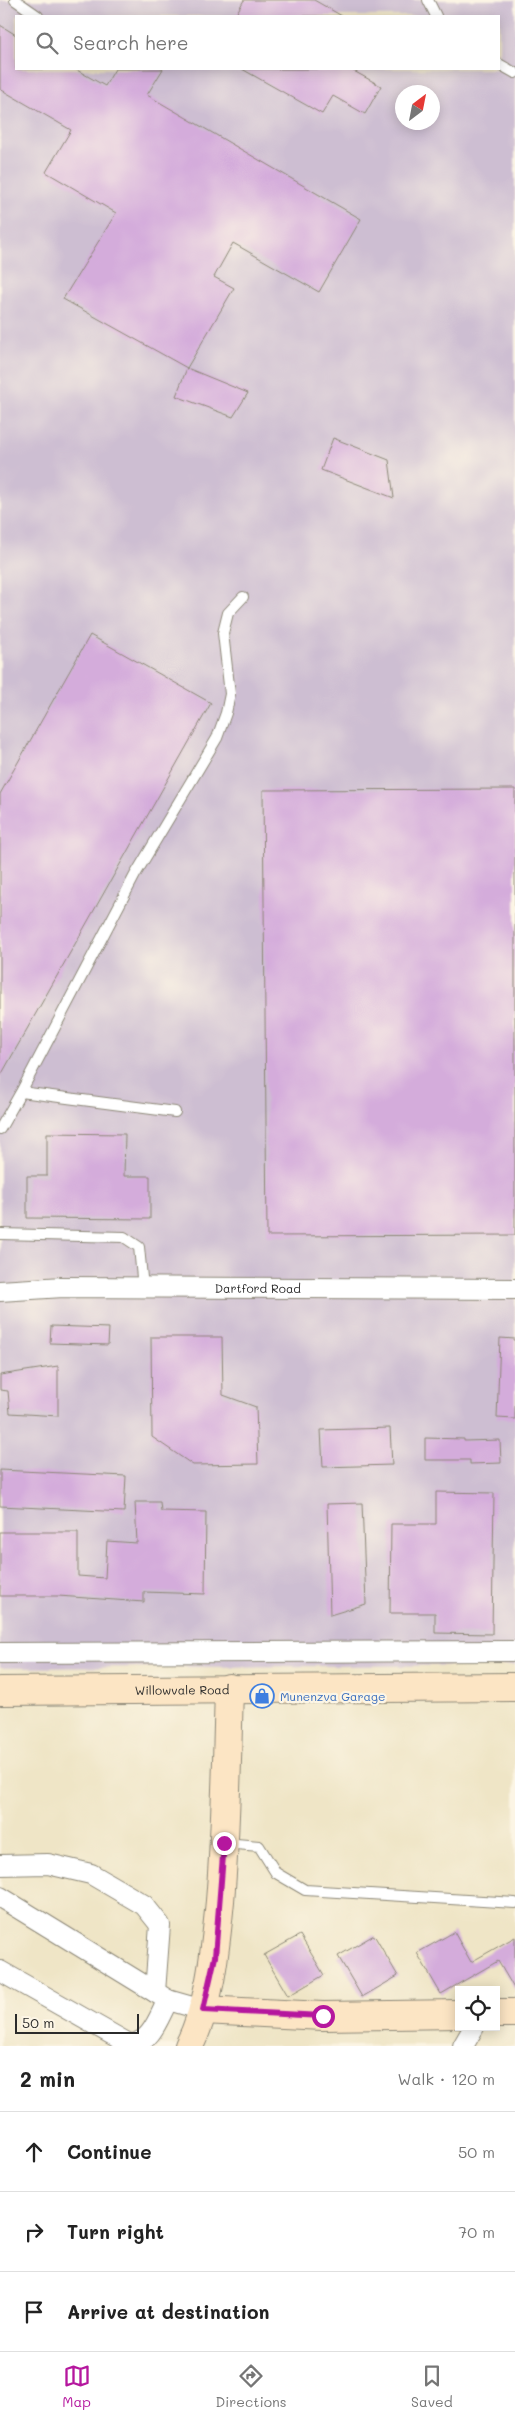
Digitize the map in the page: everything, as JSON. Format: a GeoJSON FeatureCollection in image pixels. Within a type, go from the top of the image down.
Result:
{"type":"FeatureCollection","features":[{"type":"Feature","properties":{"kind":"street","name":"Dartford Road"},"geometry":{"type":"LineString","coordinates":[[0,1292],[63,1288],[515,1288]]}},
{"type":"Feature","properties":{"kind":"street"},"geometry":{"type":"LineString","coordinates":[[0,1653],[515,1651]]}},
{"type":"Feature","properties":{"kind":"street","name":"Willowvale Road"},"geometry":{"type":"LineString","coordinates":[[0,1691],[515,1687]]}},
{"type":"Feature","properties":{"kind":"street"},"geometry":{"type":"LineString","coordinates":[[189,2046],[203,2010],[215,1957],[224,1843],[229,1688]]}},
{"type":"Feature","properties":{"kind":"street"},"geometry":{"type":"LineString","coordinates":[[0,1865],[48,1864],[91,1874],[144,1905],[160,1925],[162,1996],[148,2036],[143,2042],[128,2044],[0,1971]]}},
{"type":"Feature","properties":{"kind":"street"},"geometry":{"type":"LineString","coordinates":[[0,1898],[162,1996],[203,2010],[323,2016],[455,2014]]}},
{"type":"Feature","properties":{"kind":"street"},"geometry":{"type":"LineString","coordinates":[[500,2013],[515,2013]]}},
{"type":"Feature","properties":{"kind":"street"},"geometry":{"type":"LineString","coordinates":[[464,2046],[472,2031]]}},
{"type":"Feature","properties":{"kind":"lane"},"geometry":{"type":"LineString","coordinates":[[14,0],[36,15]]}},
{"type":"Feature","properties":{"kind":"lane"},"geometry":{"type":"LineString","coordinates":[[428,0],[436,15]]}},
{"type":"Feature","properties":{"kind":"lane"},"geometry":{"type":"LineString","coordinates":[[500,65],[515,73]]}},
{"type":"Feature","properties":{"kind":"lane"},"geometry":{"type":"LineString","coordinates":[[0,1129],[136,875],[217,738],[226,713],[230,694],[223,633],[228,613],[243,597]]}},
{"type":"Feature","properties":{"kind":"lane"},"geometry":{"type":"LineString","coordinates":[[21,1092],[175,1112]]}},
{"type":"Feature","properties":{"kind":"lane"},"geometry":{"type":"LineString","coordinates":[[0,1234],[124,1237],[139,1247],[143,1288]]}},
{"type":"Feature","properties":{"kind":"lane"},"geometry":{"type":"LineString","coordinates":[[224,1843],[259,1846],[276,1873],[305,1890],[515,1902]]}},
{"type":"Feature","properties":{"kind":"shaded area"},"geometry":{"type":"Polygon","coordinates":[[[0,0],[515,0],[515,1665],[0,1668],[0,0]]]}},
{"type":"Feature","properties":{"kind":"building"},"geometry":{"type":"Polygon","coordinates":[[[244,0],[314,0],[340,15],[236,15],[244,0]]]}},
{"type":"Feature","properties":{"kind":"building"},"geometry":{"type":"Polygon","coordinates":[[[0,25],[15,34],[15,70],[77,70],[105,86],[114,70],[162,70],[147,95],[361,219],[319,292],[233,243],[214,277],[234,288],[187,368],[63,299],[116,213],[46,172],[71,130],[0,89],[0,25]]]}},
{"type":"Feature","properties":{"kind":"building"},"geometry":{"type":"Polygon","coordinates":[[[244,70],[352,70],[381,86],[365,114],[333,96],[322,114],[244,70]]]}},
{"type":"Feature","properties":{"kind":"building"},"geometry":{"type":"Polygon","coordinates":[[[187,368],[248,393],[233,417],[176,396],[187,368]]]}},
{"type":"Feature","properties":{"kind":"building"},"geometry":{"type":"Polygon","coordinates":[[[333,438],[389,460],[394,498],[321,470],[333,438]]]}},
{"type":"Feature","properties":{"kind":"building"},"geometry":{"type":"Polygon","coordinates":[[[90,635],[211,703],[0,1077],[0,794],[90,635]]]}},
{"type":"Feature","properties":{"kind":"building"},"geometry":{"type":"Polygon","coordinates":[[[515,789],[515,1235],[267,1236],[263,790],[515,789]]]}},
{"type":"Feature","properties":{"kind":"building"},"geometry":{"type":"Polygon","coordinates":[[[47,1133],[125,1134],[124,1176],[150,1176],[150,1219],[27,1218],[27,1176],[47,1176],[47,1133]]]}},
{"type":"Feature","properties":{"kind":"building"},"geometry":{"type":"Polygon","coordinates":[[[51,1326],[109,1328],[108,1345],[50,1343],[51,1326]]]}},
{"type":"Feature","properties":{"kind":"building"},"geometry":{"type":"Polygon","coordinates":[[[151,1337],[222,1337],[223,1395],[256,1407],[258,1464],[193,1465],[152,1437],[151,1337]]]}},
{"type":"Feature","properties":{"kind":"building"},"geometry":{"type":"Polygon","coordinates":[[[500,1338],[515,1339],[515,1419],[497,1418],[500,1338]]]}},
{"type":"Feature","properties":{"kind":"building"},"geometry":{"type":"Polygon","coordinates":[[[58,1366],[58,1416],[10,1413],[8,1391],[0,1390],[0,1375],[58,1366]]]}},
{"type":"Feature","properties":{"kind":"building"},"geometry":{"type":"Polygon","coordinates":[[[390,1428],[392,1465],[323,1467],[321,1430],[390,1428]]]}},
{"type":"Feature","properties":{"kind":"building"},"geometry":{"type":"Polygon","coordinates":[[[425,1438],[464,1439],[464,1441],[500,1440],[501,1463],[470,1464],[470,1460],[425,1460],[425,1438]]]}},
{"type":"Feature","properties":{"kind":"building"},"geometry":{"type":"Polygon","coordinates":[[[0,1470],[126,1476],[124,1512],[0,1506],[0,1470]]]}},
{"type":"Feature","properties":{"kind":"building"},"geometry":{"type":"Polygon","coordinates":[[[436,1492],[494,1493],[492,1634],[435,1633],[435,1613],[390,1613],[391,1524],[436,1524],[436,1492]]]}},
{"type":"Feature","properties":{"kind":"building"},"geometry":{"type":"Polygon","coordinates":[[[135,1502],[160,1502],[161,1511],[206,1512],[205,1594],[144,1592],[144,1602],[58,1596],[0,1596],[0,1532],[78,1532],[78,1576],[105,1578],[107,1541],[137,1543],[135,1502]]]}},
{"type":"Feature","properties":{"kind":"building"},"geometry":{"type":"Polygon","coordinates":[[[362,1503],[366,1604],[330,1615],[327,1504],[362,1503]]]}},
{"type":"Feature","properties":{"kind":"building"},"geometry":{"type":"Polygon","coordinates":[[[454,1932],[471,1962],[515,1937],[515,1990],[498,1961],[441,1994],[417,1953],[454,1932]]]}},
{"type":"Feature","properties":{"kind":"building"},"geometry":{"type":"Polygon","coordinates":[[[300,1935],[324,1975],[288,1996],[264,1955],[300,1935]]]}},
{"type":"Feature","properties":{"kind":"building"},"geometry":{"type":"Polygon","coordinates":[[[374,1935],[398,1976],[362,1997],[338,1956],[374,1935]]]}},
{"type":"Feature","properties":{"kind":"place","name":"Munenzva Garage"},"geometry":{"type":"Point","coordinates":[262,1696]}},
{"type":"Feature","properties":{"kind":"route"},"geometry":{"type":"LineString","coordinates":[[224,1843],[215,1957],[203,2010],[323,2016]]}}]}
